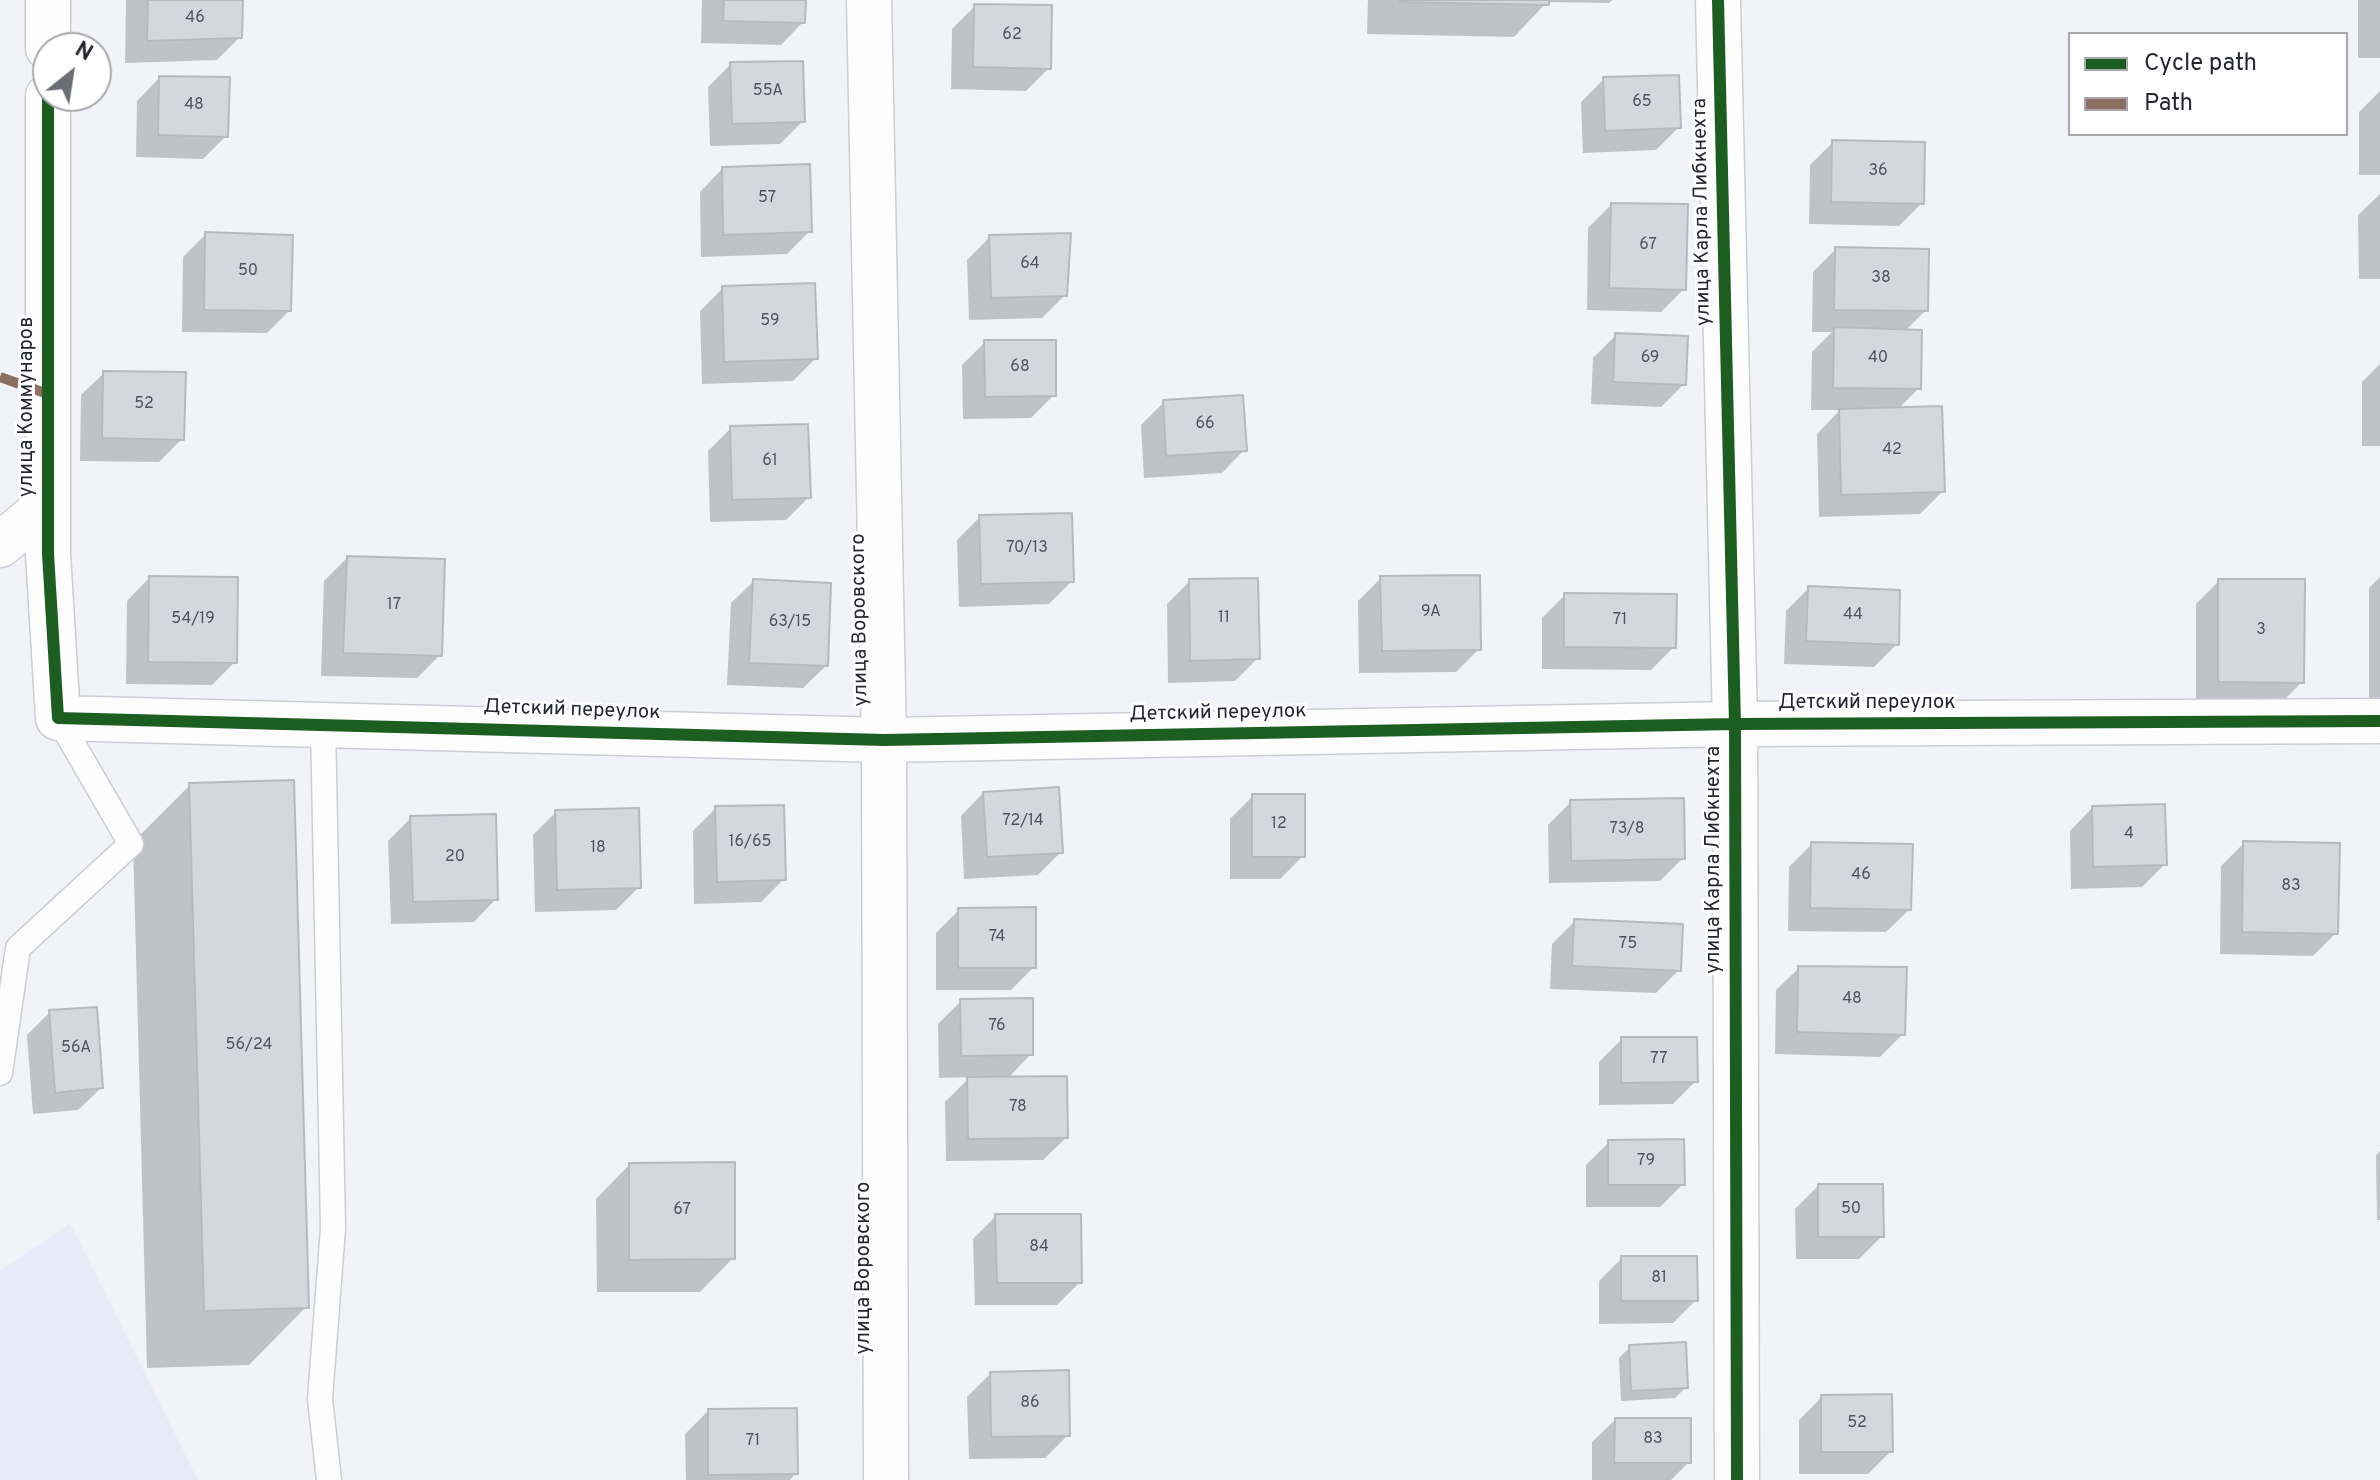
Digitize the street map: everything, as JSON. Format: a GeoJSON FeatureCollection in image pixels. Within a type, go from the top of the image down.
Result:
{"type":"FeatureCollection","features":[{"type":"Feature","properties":{"kind":"street"},"geometry":{"type":"LineString","coordinates":[[48,0],[48,32]]}},
{"type":"Feature","properties":{"kind":"street","name":"улица Воровского"},"geometry":{"type":"LineString","coordinates":[[869,0],[884,740],[886,1480]]}},
{"type":"Feature","properties":{"kind":"street","name":"улица Карла Либкнехта"},"geometry":{"type":"LineString","coordinates":[[1718,0],[1735,724],[1737,1480]]}},
{"type":"Feature","properties":{"kind":"street","name":"улица Коммунаров"},"geometry":{"type":"LineString","coordinates":[[48,112],[48,554],[58,718]]}},
{"type":"Feature","properties":{"kind":"street"},"geometry":{"type":"LineString","coordinates":[[0,545],[48,505]]}},
{"type":"Feature","properties":{"kind":"street","name":"Детский переулок"},"geometry":{"type":"LineString","coordinates":[[58,718],[884,740],[1735,724],[2380,721]]}},
{"type":"Feature","properties":{"kind":"lane"},"geometry":{"type":"LineString","coordinates":[[0,1073],[18,948],[131,844],[58,718]]}},
{"type":"Feature","properties":{"kind":"lane"},"geometry":{"type":"LineString","coordinates":[[323,723],[333,1228],[320,1399],[329,1480]]}},
{"type":"Feature","properties":{"kind":"shaded area"},"geometry":{"type":"Polygon","coordinates":[[[70,1223],[198,1480],[0,1480],[0,1271],[70,1223]]]}},
{"type":"Feature","properties":{"kind":"building"},"geometry":{"type":"Polygon","coordinates":[[[148,0],[243,0],[242,38],[147,41],[148,0]]]}},
{"type":"Feature","properties":{"kind":"building"},"geometry":{"type":"Polygon","coordinates":[[[724,0],[806,0],[805,23],[723,21],[724,0]]]}},
{"type":"Feature","properties":{"kind":"building"},"geometry":{"type":"Polygon","coordinates":[[[1549,0],[1549,5],[1400,2],[1549,0]]]}},
{"type":"Feature","properties":{"kind":"building"},"geometry":{"type":"Polygon","coordinates":[[[974,4],[1052,5],[1051,69],[973,67],[974,4]]]}},
{"type":"Feature","properties":{"kind":"building"},"geometry":{"type":"Polygon","coordinates":[[[803,61],[805,122],[732,124],[730,62],[803,61]]]}},
{"type":"Feature","properties":{"kind":"building"},"geometry":{"type":"Polygon","coordinates":[[[1679,75],[1681,128],[1605,131],[1603,77],[1679,75]]]}},
{"type":"Feature","properties":{"kind":"building"},"geometry":{"type":"Polygon","coordinates":[[[159,76],[230,77],[228,137],[158,135],[159,76]]]}},
{"type":"Feature","properties":{"kind":"building"},"geometry":{"type":"Polygon","coordinates":[[[1832,140],[1925,142],[1924,204],[1831,202],[1832,140]]]}},
{"type":"Feature","properties":{"kind":"building"},"geometry":{"type":"Polygon","coordinates":[[[810,164],[812,232],[723,235],[722,167],[810,164]]]}},
{"type":"Feature","properties":{"kind":"building"},"geometry":{"type":"Polygon","coordinates":[[[1611,203],[1688,204],[1686,290],[1609,288],[1611,203]]]}},
{"type":"Feature","properties":{"kind":"building"},"geometry":{"type":"Polygon","coordinates":[[[205,232],[293,235],[291,311],[204,310],[205,232]]]}},
{"type":"Feature","properties":{"kind":"building"},"geometry":{"type":"Polygon","coordinates":[[[1071,233],[1067,296],[991,298],[989,235],[1071,233]]]}},
{"type":"Feature","properties":{"kind":"building"},"geometry":{"type":"Polygon","coordinates":[[[1835,247],[1929,249],[1928,311],[1834,310],[1835,247]]]}},
{"type":"Feature","properties":{"kind":"building"},"geometry":{"type":"Polygon","coordinates":[[[815,283],[818,359],[724,362],[722,286],[815,283]]]}},
{"type":"Feature","properties":{"kind":"building"},"geometry":{"type":"Polygon","coordinates":[[[1834,327],[1922,330],[1921,389],[1833,388],[1834,327]]]}},
{"type":"Feature","properties":{"kind":"building"},"geometry":{"type":"Polygon","coordinates":[[[1615,333],[1688,336],[1686,385],[1613,382],[1615,333]]]}},
{"type":"Feature","properties":{"kind":"building"},"geometry":{"type":"Polygon","coordinates":[[[984,340],[1056,340],[1056,396],[985,397],[984,340]]]}},
{"type":"Feature","properties":{"kind":"building"},"geometry":{"type":"Polygon","coordinates":[[[103,371],[186,372],[184,440],[102,438],[103,371]]]}},
{"type":"Feature","properties":{"kind":"building"},"geometry":{"type":"Polygon","coordinates":[[[1243,395],[1247,451],[1166,456],[1163,400],[1243,395]]]}},
{"type":"Feature","properties":{"kind":"building"},"geometry":{"type":"Polygon","coordinates":[[[1942,406],[1945,492],[1841,495],[1839,409],[1942,406]]]}},
{"type":"Feature","properties":{"kind":"building"},"geometry":{"type":"Polygon","coordinates":[[[808,424],[811,498],[732,500],[730,426],[808,424]]]}},
{"type":"Feature","properties":{"kind":"building"},"geometry":{"type":"Polygon","coordinates":[[[1072,513],[1074,582],[981,584],[979,515],[1072,513]]]}},
{"type":"Feature","properties":{"kind":"building"},"geometry":{"type":"Polygon","coordinates":[[[347,556],[445,559],[442,656],[343,653],[347,556]]]}},
{"type":"Feature","properties":{"kind":"building"},"geometry":{"type":"Polygon","coordinates":[[[1480,575],[1481,650],[1382,651],[1380,576],[1480,575]]]}},
{"type":"Feature","properties":{"kind":"building"},"geometry":{"type":"Polygon","coordinates":[[[149,576],[238,577],[237,663],[148,662],[149,576]]]}},
{"type":"Feature","properties":{"kind":"building"},"geometry":{"type":"Polygon","coordinates":[[[1258,578],[1260,659],[1190,661],[1189,579],[1258,578]]]}},
{"type":"Feature","properties":{"kind":"building"},"geometry":{"type":"Polygon","coordinates":[[[753,579],[831,583],[828,666],[749,663],[753,579]]]}},
{"type":"Feature","properties":{"kind":"building"},"geometry":{"type":"Polygon","coordinates":[[[2218,579],[2305,579],[2304,683],[2218,682],[2218,579]]]}},
{"type":"Feature","properties":{"kind":"building"},"geometry":{"type":"Polygon","coordinates":[[[1808,586],[1900,590],[1899,645],[1806,641],[1808,586]]]}},
{"type":"Feature","properties":{"kind":"building"},"geometry":{"type":"Polygon","coordinates":[[[1564,593],[1677,594],[1676,648],[1564,647],[1564,593]]]}},
{"type":"Feature","properties":{"kind":"building"},"geometry":{"type":"Polygon","coordinates":[[[294,780],[309,1308],[204,1311],[189,783],[294,780]]]}},
{"type":"Feature","properties":{"kind":"building"},"geometry":{"type":"Polygon","coordinates":[[[1059,787],[1063,853],[987,857],[983,792],[1059,787]]]}},
{"type":"Feature","properties":{"kind":"building"},"geometry":{"type":"Polygon","coordinates":[[[1252,794],[1305,794],[1305,857],[1252,857],[1252,794]]]}},
{"type":"Feature","properties":{"kind":"building"},"geometry":{"type":"Polygon","coordinates":[[[1684,798],[1685,859],[1571,861],[1570,800],[1684,798]]]}},
{"type":"Feature","properties":{"kind":"building"},"geometry":{"type":"Polygon","coordinates":[[[2165,804],[2167,865],[2093,867],[2092,806],[2165,804]]]}},
{"type":"Feature","properties":{"kind":"building"},"geometry":{"type":"Polygon","coordinates":[[[784,805],[786,880],[717,882],[715,806],[784,805]]]}},
{"type":"Feature","properties":{"kind":"building"},"geometry":{"type":"Polygon","coordinates":[[[639,808],[641,888],[557,890],[555,810],[639,808]]]}},
{"type":"Feature","properties":{"kind":"building"},"geometry":{"type":"Polygon","coordinates":[[[496,814],[498,900],[413,902],[410,816],[496,814]]]}},
{"type":"Feature","properties":{"kind":"building"},"geometry":{"type":"Polygon","coordinates":[[[2243,841],[2340,843],[2338,934],[2242,932],[2243,841]]]}},
{"type":"Feature","properties":{"kind":"building"},"geometry":{"type":"Polygon","coordinates":[[[1811,842],[1913,844],[1911,910],[1810,908],[1811,842]]]}},
{"type":"Feature","properties":{"kind":"building"},"geometry":{"type":"Polygon","coordinates":[[[1036,907],[1036,968],[958,968],[958,908],[1036,907]]]}},
{"type":"Feature","properties":{"kind":"building"},"geometry":{"type":"Polygon","coordinates":[[[1574,919],[1683,924],[1681,971],[1572,966],[1574,919]]]}},
{"type":"Feature","properties":{"kind":"building"},"geometry":{"type":"Polygon","coordinates":[[[1798,966],[1907,967],[1905,1035],[1797,1032],[1798,966]]]}},
{"type":"Feature","properties":{"kind":"building"},"geometry":{"type":"Polygon","coordinates":[[[1033,998],[1033,1055],[961,1056],[960,999],[1033,998]]]}},
{"type":"Feature","properties":{"kind":"building"},"geometry":{"type":"Polygon","coordinates":[[[97,1007],[103,1088],[55,1093],[49,1010],[97,1007]]]}},
{"type":"Feature","properties":{"kind":"building"},"geometry":{"type":"Polygon","coordinates":[[[1621,1037],[1697,1037],[1698,1082],[1621,1083],[1621,1037]]]}},
{"type":"Feature","properties":{"kind":"building"},"geometry":{"type":"Polygon","coordinates":[[[1067,1076],[1068,1138],[968,1139],[967,1077],[1067,1076]]]}},
{"type":"Feature","properties":{"kind":"building"},"geometry":{"type":"Polygon","coordinates":[[[1684,1139],[1685,1185],[1608,1185],[1608,1140],[1684,1139]]]}},
{"type":"Feature","properties":{"kind":"building"},"geometry":{"type":"Polygon","coordinates":[[[735,1162],[735,1259],[629,1260],[629,1163],[735,1162]]]}},
{"type":"Feature","properties":{"kind":"building"},"geometry":{"type":"Polygon","coordinates":[[[1818,1184],[1883,1184],[1884,1237],[1818,1237],[1818,1184]]]}},
{"type":"Feature","properties":{"kind":"building"},"geometry":{"type":"Polygon","coordinates":[[[995,1214],[1081,1214],[1082,1283],[997,1283],[995,1214]]]}},
{"type":"Feature","properties":{"kind":"building"},"geometry":{"type":"Polygon","coordinates":[[[1621,1256],[1697,1256],[1698,1301],[1621,1301],[1621,1256]]]}},
{"type":"Feature","properties":{"kind":"building"},"geometry":{"type":"Polygon","coordinates":[[[1686,1342],[1688,1388],[1631,1391],[1629,1345],[1686,1342]]]}},
{"type":"Feature","properties":{"kind":"building"},"geometry":{"type":"Polygon","coordinates":[[[1069,1370],[1070,1436],[991,1437],[990,1372],[1069,1370]]]}},
{"type":"Feature","properties":{"kind":"building"},"geometry":{"type":"Polygon","coordinates":[[[1892,1394],[1893,1452],[1821,1452],[1821,1395],[1892,1394]]]}},
{"type":"Feature","properties":{"kind":"building"},"geometry":{"type":"Polygon","coordinates":[[[797,1408],[798,1474],[708,1475],[708,1409],[797,1408]]]}},
{"type":"Feature","properties":{"kind":"building"},"geometry":{"type":"Polygon","coordinates":[[[1615,1418],[1691,1418],[1691,1463],[1614,1463],[1615,1418]]]}},
{"type":"Feature","properties":{"kind":"marked path"},"geometry":{"type":"LineString","coordinates":[[0,377],[48,394]]}},
{"type":"Feature","properties":{"kind":"cycle path"},"geometry":{"type":"LineString","coordinates":[[1718,0],[1735,724],[1737,1480]]}},
{"type":"Feature","properties":{"kind":"cycle path"},"geometry":{"type":"LineString","coordinates":[[48,112],[48,554],[58,718],[884,740],[1735,724],[2380,721]]}}]}
